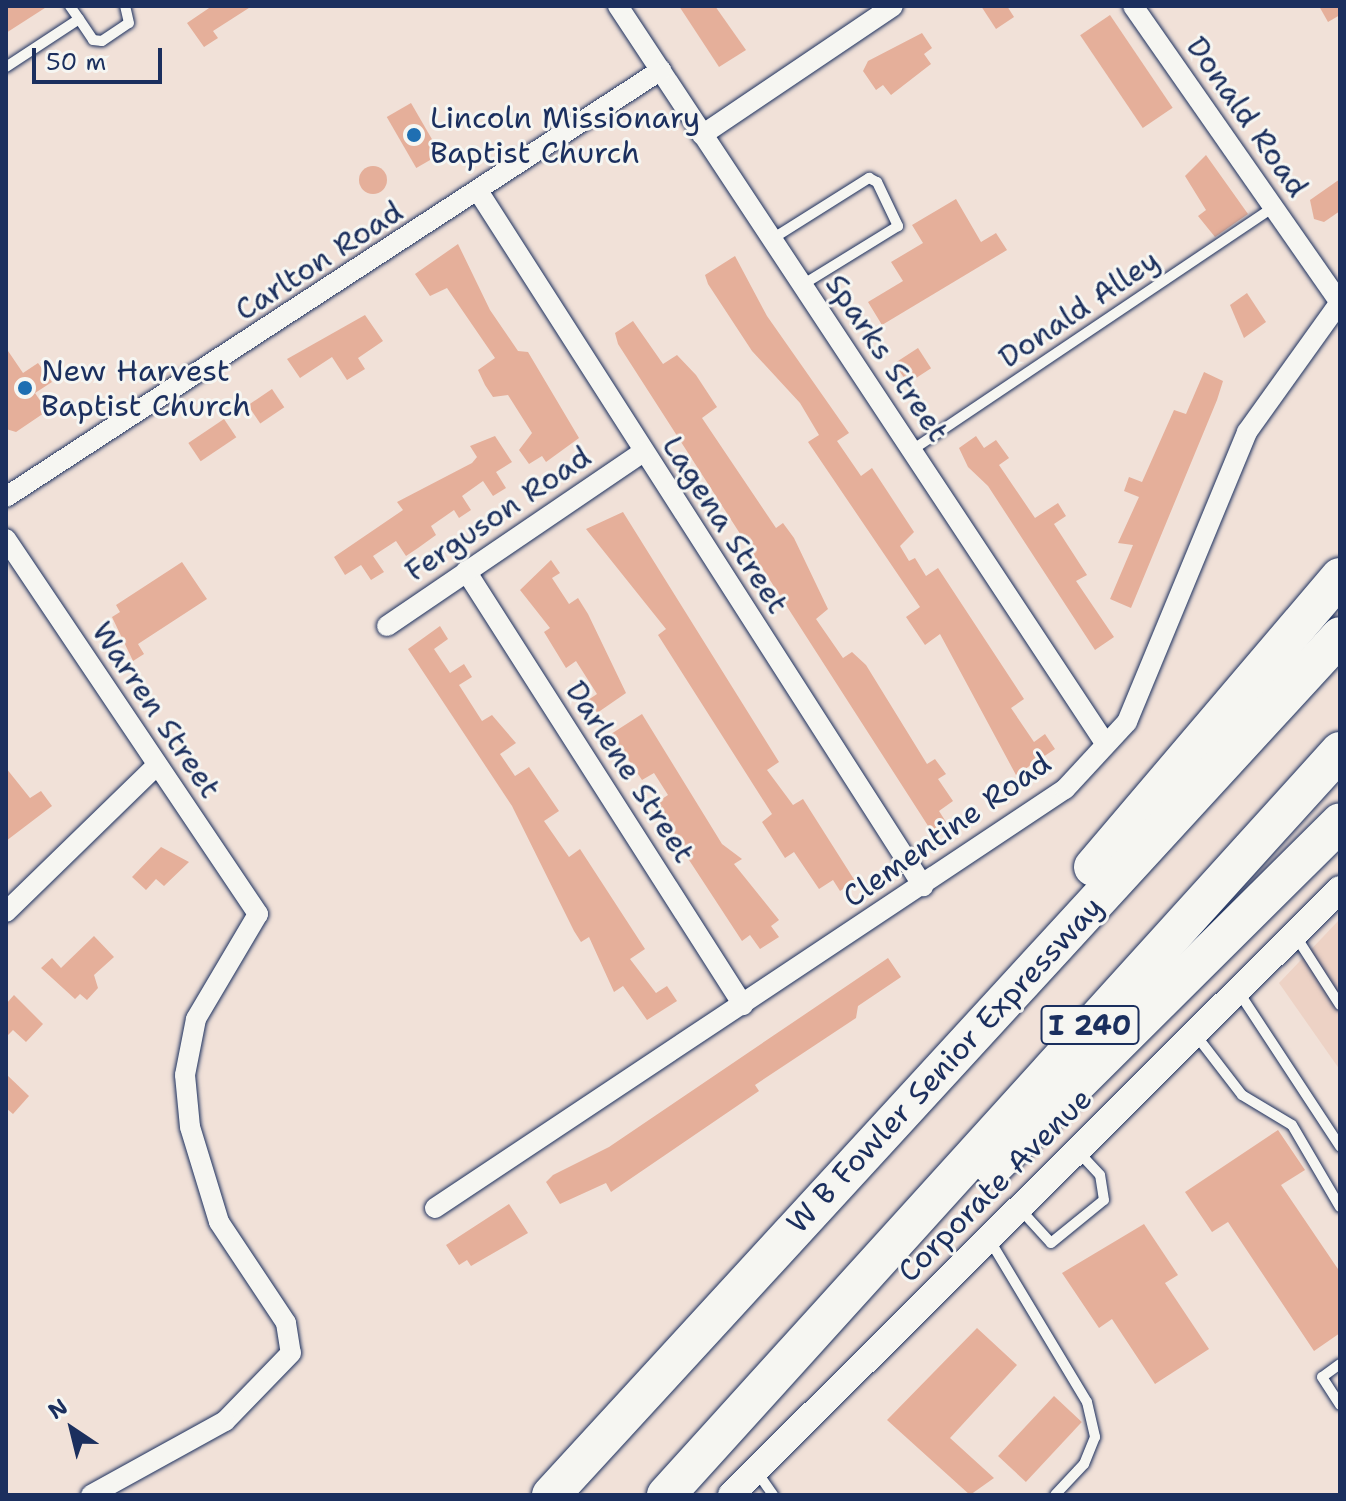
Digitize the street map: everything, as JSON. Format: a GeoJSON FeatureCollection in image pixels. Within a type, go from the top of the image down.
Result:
{"type":"FeatureCollection","features":[{"type":"Feature","properties":{"kind":"highway"},"geometry":{"type":"LineString","coordinates":[[933,1078],[990,985],[1340,577]]}},
{"type":"Feature","properties":{"kind":"highway","name":"W B Fowler Senior Expressway"},"geometry":{"type":"LineString","coordinates":[[551,1495],[1340,636]]}},
{"type":"Feature","properties":{"kind":"highway","name":"I 240"},"geometry":{"type":"LineString","coordinates":[[666,1495],[1340,751]]}},
{"type":"Feature","properties":{"kind":"highway"},"geometry":{"type":"LineString","coordinates":[[840,1300],[917,1241],[1340,823]]}},
{"type":"Feature","properties":{"kind":"street","name":"Sparks Street"},"geometry":{"type":"LineString","coordinates":[[618,6],[1105,743]]}},
{"type":"Feature","properties":{"kind":"street"},"geometry":{"type":"LineString","coordinates":[[702,135],[893,6]]}},
{"type":"Feature","properties":{"kind":"street","name":"Donald Road"},"geometry":{"type":"LineString","coordinates":[[1133,6],[1340,302]]}},
{"type":"Feature","properties":{"kind":"street","name":"Carlton Road"},"geometry":{"type":"LineString","coordinates":[[6,497],[480,194],[661,70]]}},
{"type":"Feature","properties":{"kind":"street","name":"Lagena Street"},"geometry":{"type":"LineString","coordinates":[[480,194],[923,886]]}},
{"type":"Feature","properties":{"kind":"street","name":"Clementine Road"},"geometry":{"type":"LineString","coordinates":[[435,1208],[1065,789],[1139,700],[1264,400],[1340,302]]}},
{"type":"Feature","properties":{"kind":"street","name":"Ferguson Road"},"geometry":{"type":"LineString","coordinates":[[387,626],[643,452]]}},
{"type":"Feature","properties":{"kind":"street","name":"Warren Street"},"geometry":{"type":"LineString","coordinates":[[6,539],[258,914],[196,1019],[186,1090],[219,1222],[286,1323],[291,1353],[225,1421],[91,1495]]}},
{"type":"Feature","properties":{"kind":"street","name":"Darlene Street"},"geometry":{"type":"LineString","coordinates":[[466,571],[743,1005]]}},
{"type":"Feature","properties":{"kind":"street"},"geometry":{"type":"LineString","coordinates":[[6,912],[157,765]]}},
{"type":"Feature","properties":{"kind":"street","name":"Corporate Avenue"},"geometry":{"type":"LineString","coordinates":[[731,1495],[1340,889]]}},
{"type":"Feature","properties":{"kind":"lane"},"geometry":{"type":"LineString","coordinates":[[70,6],[93,40],[102,41],[129,23],[125,6]]}},
{"type":"Feature","properties":{"kind":"lane"},"geometry":{"type":"LineString","coordinates":[[6,67],[79,19]]}},
{"type":"Feature","properties":{"kind":"lane"},"geometry":{"type":"LineString","coordinates":[[772,239],[869,178],[877,182],[898,226],[802,285]]}},
{"type":"Feature","properties":{"kind":"lane","name":"Donald Alley"},"geometry":{"type":"LineString","coordinates":[[912,450],[1273,207]]}},
{"type":"Feature","properties":{"kind":"lane"},"geometry":{"type":"LineString","coordinates":[[1294,933],[1340,1005]]}},
{"type":"Feature","properties":{"kind":"lane"},"geometry":{"type":"LineString","coordinates":[[1237,989],[1340,1146]]}},
{"type":"Feature","properties":{"kind":"lane"},"geometry":{"type":"LineString","coordinates":[[1194,1032],[1242,1095],[1292,1125],[1340,1207]]}},
{"type":"Feature","properties":{"kind":"lane"},"geometry":{"type":"LineString","coordinates":[[1018,1207],[1051,1243],[1104,1200],[1100,1175],[1076,1149]]}},
{"type":"Feature","properties":{"kind":"lane"},"geometry":{"type":"LineString","coordinates":[[988,1237],[1087,1402],[1095,1437],[1084,1464],[1055,1495]]}},
{"type":"Feature","properties":{"kind":"lane"},"geometry":{"type":"LineString","coordinates":[[1340,1364],[1322,1377],[1340,1405]]}},
{"type":"Feature","properties":{"kind":"lane"},"geometry":{"type":"LineString","coordinates":[[755,1470],[773,1495]]}},
{"type":"Feature","properties":{"kind":"shaded area"},"geometry":{"type":"Polygon","coordinates":[[[1340,919],[1340,1070],[1279,983],[1340,919]]]}},
{"type":"Feature","properties":{"kind":"building"},"geometry":{"type":"Polygon","coordinates":[[[6,6],[48,6],[6,33],[6,6]]]}},
{"type":"Feature","properties":{"kind":"building"},"geometry":{"type":"Polygon","coordinates":[[[212,6],[252,6],[213,31],[218,38],[204,47],[187,23],[212,6]]]}},
{"type":"Feature","properties":{"kind":"building"},"geometry":{"type":"Polygon","coordinates":[[[679,6],[715,6],[746,50],[719,67],[679,6]]]}},
{"type":"Feature","properties":{"kind":"building"},"geometry":{"type":"Polygon","coordinates":[[[981,6],[1007,6],[1014,17],[996,29],[981,6]]]}},
{"type":"Feature","properties":{"kind":"building"},"geometry":{"type":"Polygon","coordinates":[[[1319,6],[1340,6],[1340,15],[1328,22],[1319,6]]]}},
{"type":"Feature","properties":{"kind":"building"},"geometry":{"type":"Polygon","coordinates":[[[1110,15],[1173,108],[1143,128],[1080,35],[1110,15]]]}},
{"type":"Feature","properties":{"kind":"building"},"geometry":{"type":"Polygon","coordinates":[[[922,33],[932,48],[924,54],[931,64],[891,95],[883,85],[876,90],[863,71],[868,61],[922,33]]]}},
{"type":"Feature","properties":{"kind":"building","name":"Lincoln Missionary Baptist Church"},"geometry":{"type":"Polygon","coordinates":[[[411,103],[440,154],[416,168],[387,117],[411,103]]]}},
{"type":"Feature","properties":{"kind":"building"},"geometry":{"type":"Polygon","coordinates":[[[1206,155],[1248,214],[1215,237],[1198,216],[1206,210],[1185,176],[1206,155]]]}},
{"type":"Feature","properties":{"kind":"building"},"geometry":{"type":"Polygon","coordinates":[[[373,166],[383,170],[387,180],[383,190],[373,194],[363,190],[359,180],[363,170],[373,166]]]}},
{"type":"Feature","properties":{"kind":"building"},"geometry":{"type":"Polygon","coordinates":[[[1340,179],[1340,211],[1324,222],[1314,219],[1310,200],[1340,179]]]}},
{"type":"Feature","properties":{"kind":"building"},"geometry":{"type":"Polygon","coordinates":[[[956,199],[981,242],[996,233],[1007,250],[882,325],[868,302],[903,281],[891,262],[923,243],[912,225],[956,199]]]}},
{"type":"Feature","properties":{"kind":"building"},"geometry":{"type":"Polygon","coordinates":[[[458,244],[490,310],[518,351],[528,352],[579,438],[546,462],[542,456],[529,464],[519,450],[532,433],[508,395],[493,397],[485,385],[478,370],[495,358],[447,288],[430,296],[415,274],[458,244]]]}},
{"type":"Feature","properties":{"kind":"building"},"geometry":{"type":"Polygon","coordinates":[[[735,256],[767,316],[849,433],[837,441],[861,476],[872,468],[914,532],[900,546],[909,561],[915,558],[926,576],[938,568],[1024,699],[1011,708],[1034,742],[1045,734],[1055,749],[1016,775],[940,634],[925,645],[906,617],[920,607],[808,442],[819,435],[800,403],[752,351],[708,284],[705,275],[735,256]]]}},
{"type":"Feature","properties":{"kind":"building"},"geometry":{"type":"Polygon","coordinates":[[[1247,293],[1266,322],[1244,338],[1230,305],[1247,293]]]}},
{"type":"Feature","properties":{"kind":"building"},"geometry":{"type":"Polygon","coordinates":[[[365,315],[383,341],[358,358],[365,369],[347,380],[332,357],[300,378],[287,359],[365,315]]]}},
{"type":"Feature","properties":{"kind":"building"},"geometry":{"type":"Polygon","coordinates":[[[633,321],[663,364],[677,355],[696,375],[717,407],[702,418],[776,528],[783,523],[794,538],[828,609],[816,619],[843,658],[852,652],[866,665],[927,764],[935,759],[946,774],[938,779],[953,801],[939,811],[946,822],[932,832],[618,344],[615,333],[633,321]]]}},
{"type":"Feature","properties":{"kind":"building","name":"New Harvest Baptist Church"},"geometry":{"type":"Polygon","coordinates":[[[6,348],[23,373],[38,363],[52,382],[35,393],[47,411],[16,432],[6,429],[6,348]]]}},
{"type":"Feature","properties":{"kind":"building"},"geometry":{"type":"Polygon","coordinates":[[[918,348],[931,368],[908,383],[895,363],[918,348]]]}},
{"type":"Feature","properties":{"kind":"building"},"geometry":{"type":"Polygon","coordinates":[[[1204,372],[1223,381],[1131,608],[1110,599],[1133,545],[1118,543],[1139,497],[1124,491],[1129,477],[1142,482],[1174,410],[1186,414],[1204,372]]]}},
{"type":"Feature","properties":{"kind":"building"},"geometry":{"type":"Polygon","coordinates":[[[272,389],[284,407],[260,423],[248,405],[272,389]]]}},
{"type":"Feature","properties":{"kind":"building"},"geometry":{"type":"Polygon","coordinates":[[[224,419],[236,437],[201,461],[188,443],[224,419]]]}},
{"type":"Feature","properties":{"kind":"building"},"geometry":{"type":"Polygon","coordinates":[[[495,436],[512,462],[496,472],[506,488],[493,496],[483,481],[462,496],[471,510],[459,518],[454,510],[431,526],[436,535],[418,548],[406,556],[396,541],[373,556],[384,572],[371,580],[361,565],[345,575],[334,557],[403,510],[397,502],[472,463],[477,457],[470,446],[495,436]]]}},
{"type":"Feature","properties":{"kind":"building"},"geometry":{"type":"Polygon","coordinates":[[[976,436],[984,448],[996,440],[1009,458],[999,465],[1035,518],[1058,503],[1066,516],[1054,524],[1087,575],[1076,581],[1114,637],[1095,650],[988,486],[968,467],[959,448],[976,436]]]}},
{"type":"Feature","properties":{"kind":"building"},"geometry":{"type":"Polygon","coordinates":[[[623,512],[779,762],[767,770],[793,805],[803,799],[855,881],[840,891],[833,880],[819,889],[794,852],[785,858],[762,822],[772,814],[658,635],[666,629],[586,529],[623,512]]]}},
{"type":"Feature","properties":{"kind":"building"},"geometry":{"type":"Polygon","coordinates":[[[551,560],[560,573],[552,578],[569,604],[578,598],[626,693],[597,713],[588,700],[597,694],[576,661],[566,668],[544,632],[550,628],[520,590],[551,560]]]}},
{"type":"Feature","properties":{"kind":"building"},"geometry":{"type":"Polygon","coordinates":[[[182,562],[207,599],[138,644],[144,654],[133,661],[112,617],[120,612],[116,605],[182,562]]]}},
{"type":"Feature","properties":{"kind":"building"},"geometry":{"type":"Polygon","coordinates":[[[440,626],[448,639],[434,649],[450,673],[464,664],[472,677],[459,685],[482,721],[492,715],[516,743],[500,754],[515,776],[529,767],[559,811],[544,821],[569,857],[580,849],[645,949],[630,959],[656,993],[667,986],[677,1001],[647,1020],[623,986],[614,992],[589,937],[581,942],[512,806],[408,649],[440,626]]]}},
{"type":"Feature","properties":{"kind":"building"},"geometry":{"type":"Polygon","coordinates":[[[642,714],[722,844],[742,859],[734,864],[779,920],[771,926],[779,937],[760,949],[750,935],[742,941],[674,837],[656,803],[668,795],[654,773],[642,780],[611,734],[642,714]]]}},
{"type":"Feature","properties":{"kind":"building"},"geometry":{"type":"Polygon","coordinates":[[[6,768],[30,798],[41,791],[52,806],[6,841],[6,768]]]}},
{"type":"Feature","properties":{"kind":"building"},"geometry":{"type":"Polygon","coordinates":[[[161,847],[189,862],[164,886],[156,879],[146,890],[132,877],[161,847]]]}},
{"type":"Feature","properties":{"kind":"building"},"geometry":{"type":"Polygon","coordinates":[[[94,936],[114,957],[94,975],[98,988],[87,1000],[80,994],[75,999],[41,968],[52,958],[61,968],[94,936]]]}},
{"type":"Feature","properties":{"kind":"building"},"geometry":{"type":"Polygon","coordinates":[[[888,958],[901,977],[858,1006],[856,1018],[755,1085],[759,1091],[611,1192],[606,1183],[560,1204],[546,1182],[553,1175],[609,1147],[888,958]]]}},
{"type":"Feature","properties":{"kind":"building"},"geometry":{"type":"Polygon","coordinates":[[[14,995],[43,1024],[26,1042],[13,1030],[6,1037],[6,1004],[14,995]]]}},
{"type":"Feature","properties":{"kind":"building"},"geometry":{"type":"Polygon","coordinates":[[[6,1074],[29,1096],[13,1114],[6,1108],[6,1074]]]}},
{"type":"Feature","properties":{"kind":"building"},"geometry":{"type":"Polygon","coordinates":[[[1278,1130],[1305,1170],[1281,1185],[1340,1272],[1340,1333],[1314,1351],[1228,1222],[1212,1232],[1185,1192],[1278,1130]]]}},
{"type":"Feature","properties":{"kind":"building"},"geometry":{"type":"Polygon","coordinates":[[[509,1204],[528,1233],[471,1266],[467,1260],[459,1265],[446,1245],[509,1204]]]}},
{"type":"Feature","properties":{"kind":"building"},"geometry":{"type":"Polygon","coordinates":[[[1144,1224],[1178,1275],[1165,1283],[1209,1349],[1155,1384],[1112,1319],[1099,1328],[1062,1273],[1144,1224]]]}},
{"type":"Feature","properties":{"kind":"building"},"geometry":{"type":"Polygon","coordinates":[[[977,1328],[1017,1365],[950,1438],[994,1478],[970,1495],[887,1420],[977,1328]]]}},
{"type":"Feature","properties":{"kind":"building"},"geometry":{"type":"Polygon","coordinates":[[[1054,1396],[1082,1422],[1026,1482],[998,1456],[1054,1396]]]}},
{"type":"Feature","properties":{"kind":"place","name":"Lincoln Missionary Baptist Church"},"geometry":{"type":"Point","coordinates":[414,135]}},
{"type":"Feature","properties":{"kind":"place","name":"New Harvest Baptist Church"},"geometry":{"type":"Point","coordinates":[25,388]}}]}
